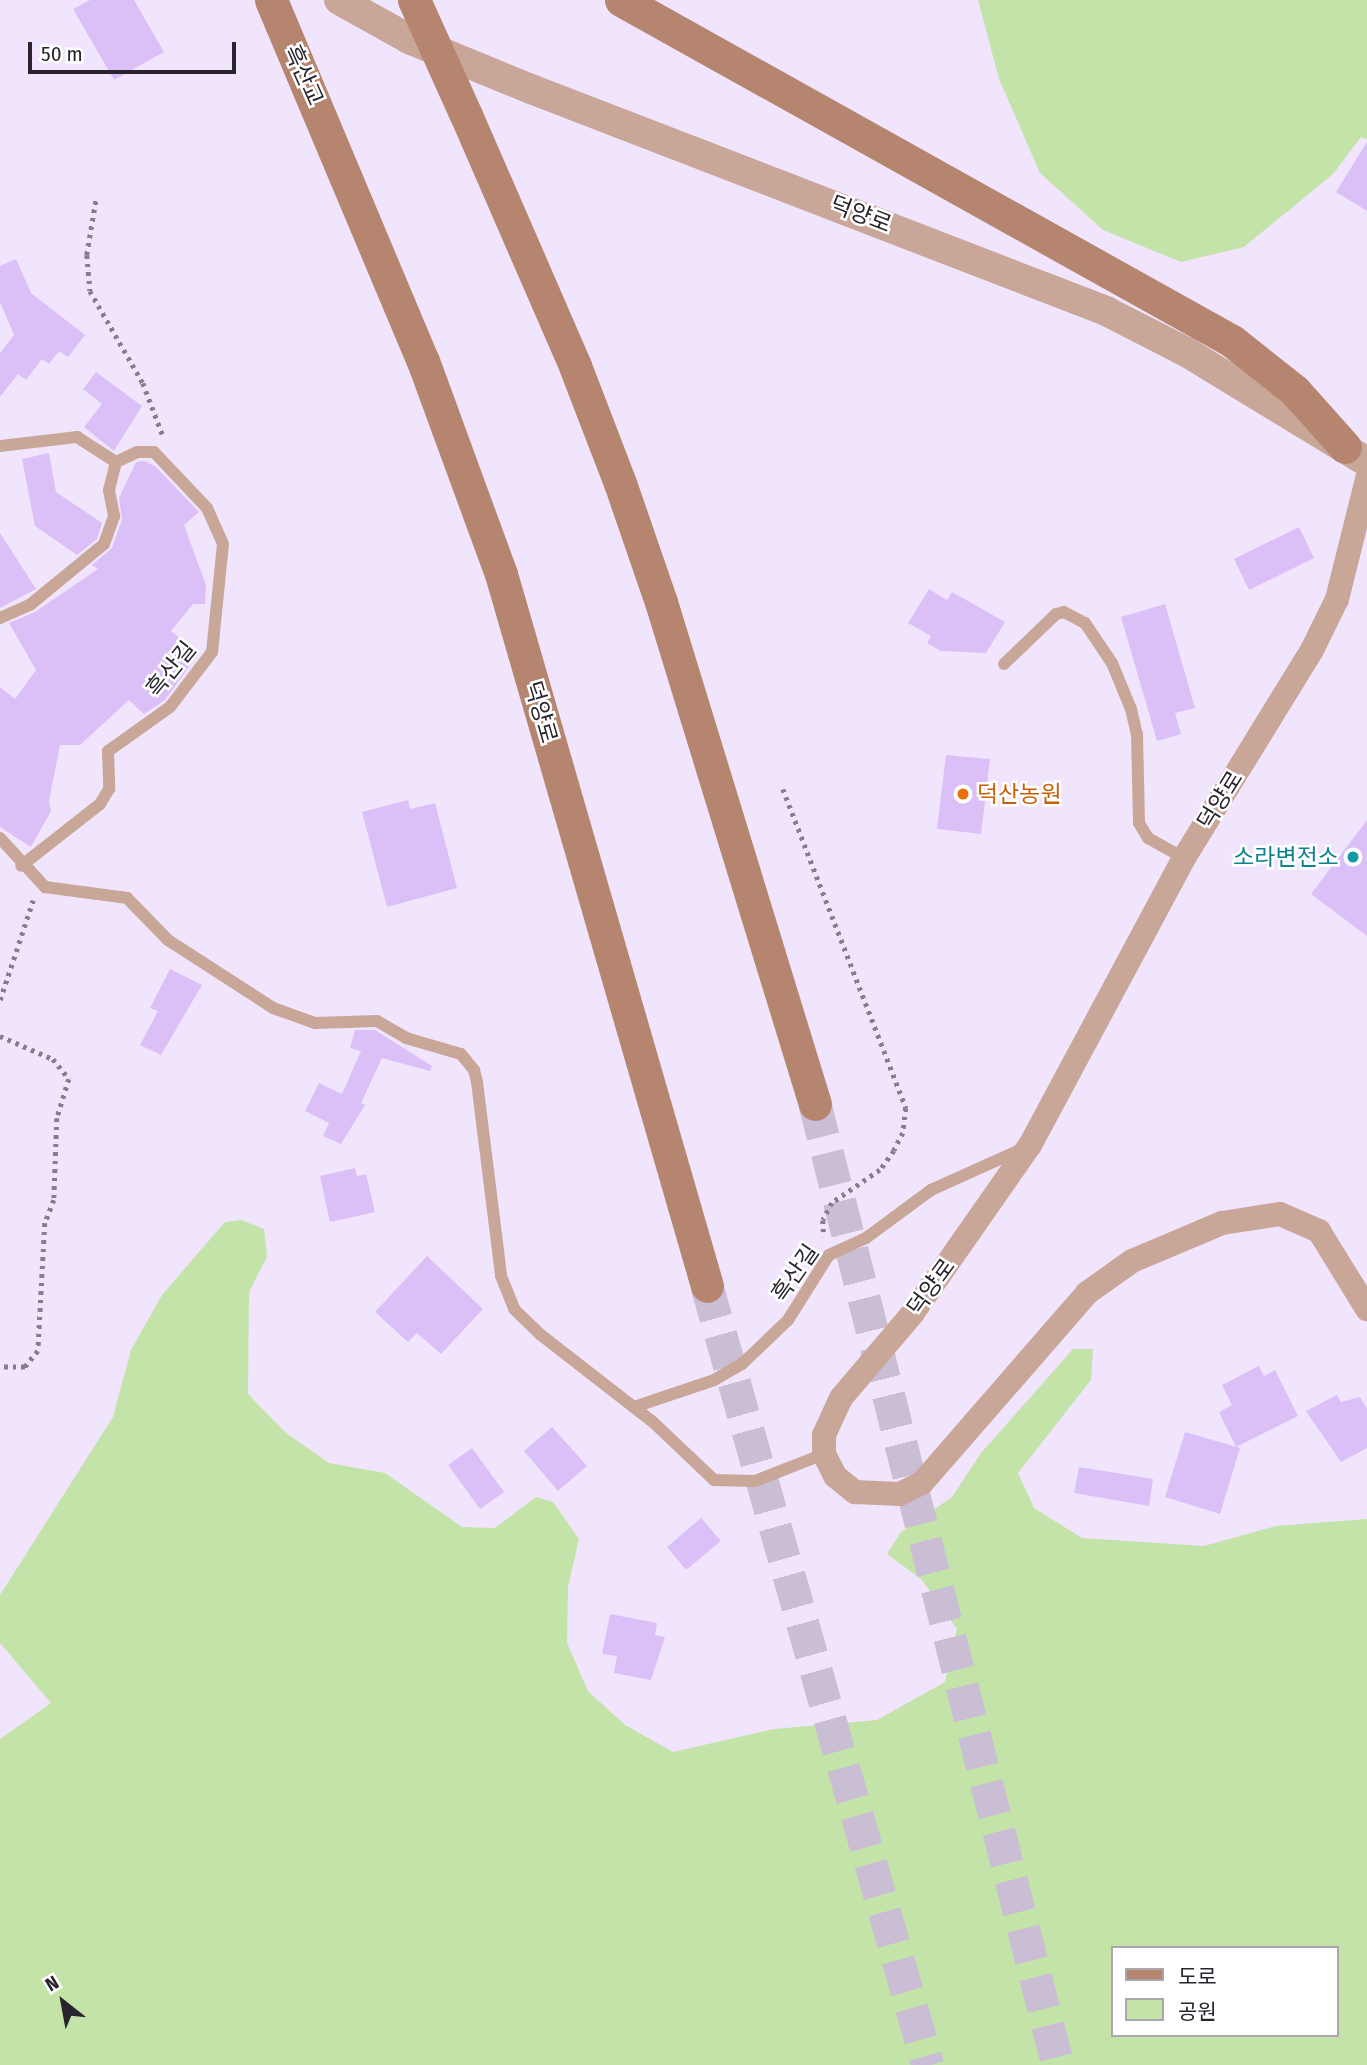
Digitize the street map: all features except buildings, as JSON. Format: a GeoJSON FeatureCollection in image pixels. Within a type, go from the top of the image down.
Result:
{"type":"FeatureCollection","features":[{"type":"Feature","properties":{"kind":"main road","name":"흑산교"},"geometry":{"type":"LineString","coordinates":[[271,0],[338,151]]}},
{"type":"Feature","properties":{"kind":"main road"},"geometry":{"type":"LineString","coordinates":[[414,0],[575,366],[624,497],[815,1104]]}},
{"type":"Feature","properties":{"kind":"main road"},"geometry":{"type":"LineString","coordinates":[[621,0],[1232,341],[1295,391],[1356,455]]}},
{"type":"Feature","properties":{"kind":"main road","name":"덕양로"},"geometry":{"type":"LineString","coordinates":[[338,151],[423,360],[501,574],[707,1286]]}},
{"type":"Feature","properties":{"kind":"street","name":"덕양로"},"geometry":{"type":"LineString","coordinates":[[338,0],[409,39],[531,89],[1106,311],[1188,353],[1356,455]]}},
{"type":"Feature","properties":{"kind":"street","name":"덕양로"},"geometry":{"type":"LineString","coordinates":[[824,1454],[824,1434],[841,1398],[912,1313],[1030,1145],[1184,858],[1326,624],[1346,571],[1367,480]]}},
{"type":"Feature","properties":{"kind":"street"},"geometry":{"type":"LineString","coordinates":[[824,1454],[835,1476],[855,1492],[900,1494],[922,1483],[1087,1293],[1132,1261],[1222,1223],[1280,1214],[1319,1231],[1367,1310]]}},
{"type":"Feature","properties":{"kind":"lane"},"geometry":{"type":"LineString","coordinates":[[0,446],[77,437],[116,462],[109,490],[114,516],[104,544],[31,604],[0,618]]}},
{"type":"Feature","properties":{"kind":"lane","name":"흑산길"},"geometry":{"type":"LineString","coordinates":[[21,866],[100,804],[109,789],[108,751],[179,698],[216,643],[223,544],[207,508],[172,467],[154,452],[137,452],[116,462]]}},
{"type":"Feature","properties":{"kind":"lane"},"geometry":{"type":"LineString","coordinates":[[1004,664],[1056,614],[1064,612],[1085,623],[1112,663],[1131,709],[1137,734],[1139,823],[1148,838],[1184,858]]}},
{"type":"Feature","properties":{"kind":"lane"},"geometry":{"type":"LineString","coordinates":[[0,838],[21,866],[38,882],[60,891],[127,898],[168,940],[293,1016],[335,1024],[376,1021],[406,1038],[454,1050],[467,1059],[477,1082],[506,1293],[514,1308],[541,1335],[634,1407],[714,1480],[755,1480],[824,1454]]}},
{"type":"Feature","properties":{"kind":"lane","name":"흑산길"},"geometry":{"type":"LineString","coordinates":[[634,1407],[714,1380],[760,1350],[788,1320],[829,1255],[866,1237],[931,1189],[1030,1145]]}},
{"type":"Feature","properties":{"kind":"path"},"geometry":{"type":"LineString","coordinates":[[96,201],[87,255],[90,291],[143,383],[172,467]]}},
{"type":"Feature","properties":{"kind":"path"},"geometry":{"type":"LineString","coordinates":[[783,789],[906,1108],[903,1133],[888,1162],[827,1210],[823,1230],[829,1255]]}},
{"type":"Feature","properties":{"kind":"path"},"geometry":{"type":"LineString","coordinates":[[0,1000],[38,882]]}},
{"type":"Feature","properties":{"kind":"path"},"geometry":{"type":"LineString","coordinates":[[0,1036],[53,1059],[69,1079],[57,1118],[54,1200],[45,1223],[38,1351],[25,1367],[0,1367]]}},
{"type":"Feature","properties":{"kind":"green space"},"geometry":{"type":"Polygon","coordinates":[[[978,0],[1367,0],[1367,139],[1361,137],[1333,174],[1244,247],[1181,262],[1103,230],[1040,173],[999,79],[978,0]]]}},
{"type":"Feature","properties":{"kind":"green space"},"geometry":{"type":"Polygon","coordinates":[[[241,1220],[264,1229],[267,1257],[249,1292],[248,1394],[286,1433],[329,1463],[385,1473],[462,1527],[495,1528],[536,1497],[553,1502],[579,1539],[568,1587],[567,1643],[588,1691],[625,1725],[673,1752],[774,1729],[877,1720],[945,1682],[957,1629],[921,1579],[887,1554],[901,1532],[952,1497],[981,1453],[1073,1349],[1093,1349],[1091,1380],[1018,1473],[1034,1508],[1082,1538],[1204,1546],[1276,1526],[1367,1519],[1367,2065],[0,2065],[0,1739],[51,1703],[0,1643],[0,1595],[113,1417],[131,1350],[162,1295],[225,1222],[241,1220]]]}},
{"type":"Feature","properties":{"kind":"tunnel"},"geometry":{"type":"LineString","coordinates":[[815,1104],[1058,2065]]}},
{"type":"Feature","properties":{"kind":"tunnel"},"geometry":{"type":"LineString","coordinates":[[707,1286],[928,2065]]}},
{"type":"Feature","properties":{"kind":"place","name":"덕산농원"},"geometry":{"type":"Point","coordinates":[963,794]}},
{"type":"Feature","properties":{"kind":"place","name":"소라변전소"},"geometry":{"type":"Point","coordinates":[1353,857]}}]}
